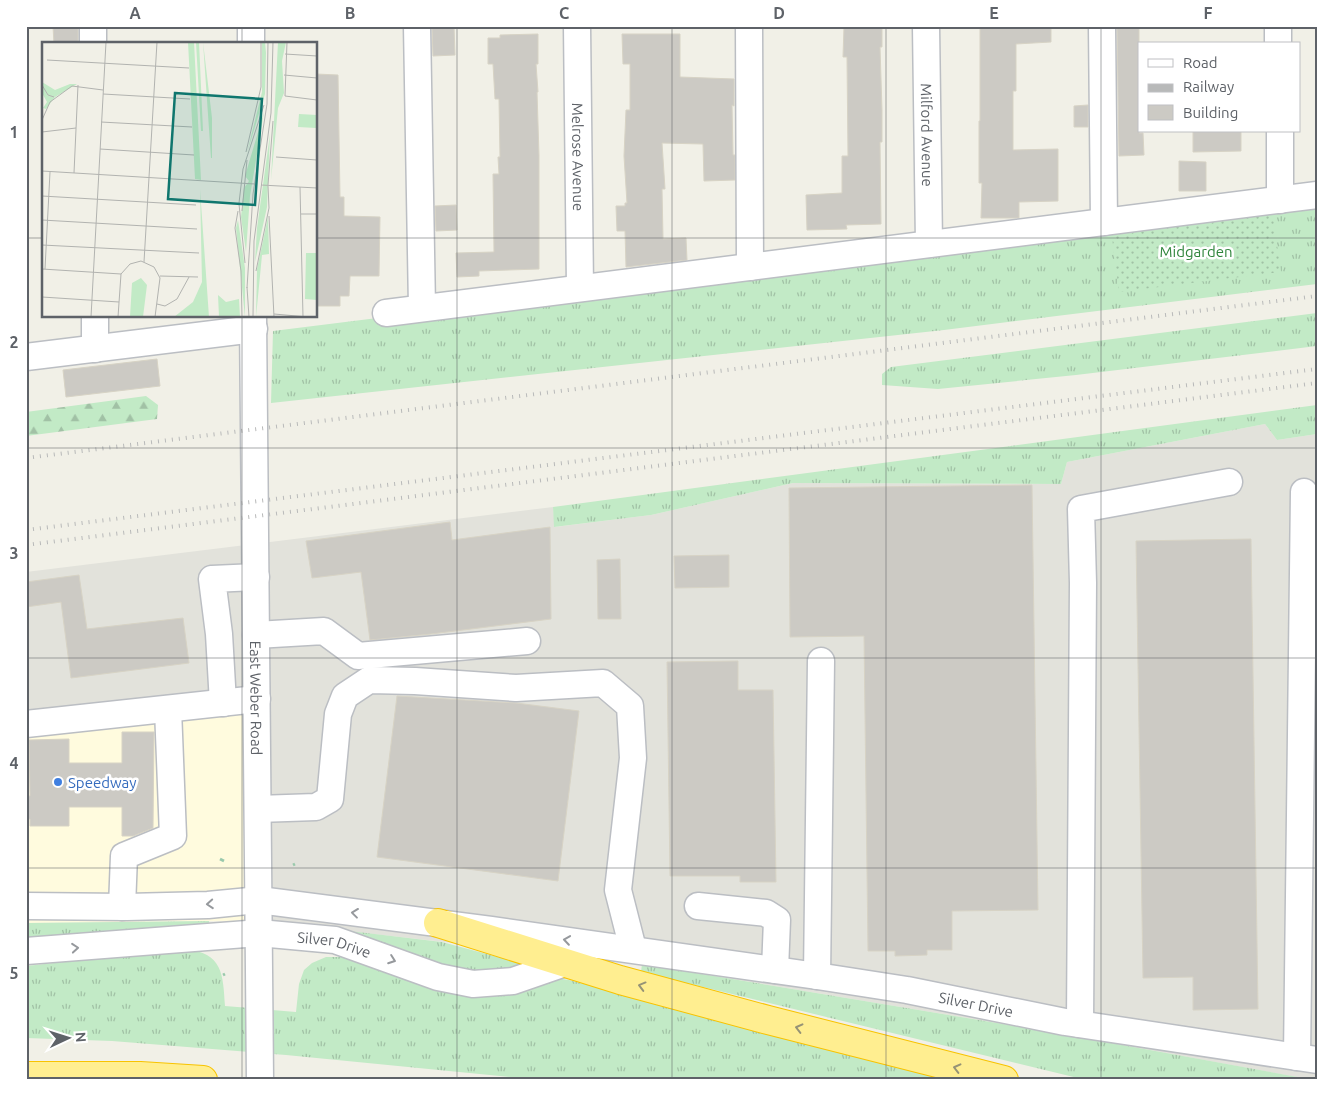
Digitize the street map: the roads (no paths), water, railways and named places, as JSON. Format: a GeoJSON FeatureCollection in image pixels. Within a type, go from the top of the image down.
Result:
{"type":"FeatureCollection","features":[{"type":"Feature","properties":{"kind":"highway"},"geometry":{"type":"LineString","coordinates":[[438,923],[620,980],[1004,1080]]}},
{"type":"Feature","properties":{"kind":"highway"},"geometry":{"type":"LineString","coordinates":[[26,1076],[140,1076],[203,1080]]}},
{"type":"Feature","properties":{"kind":"street"},"geometry":{"type":"LineString","coordinates":[[93,26],[93,42]]}},
{"type":"Feature","properties":{"kind":"street"},"geometry":{"type":"LineString","coordinates":[[251,26],[251,42]]}},
{"type":"Feature","properties":{"kind":"street"},"geometry":{"type":"LineString","coordinates":[[417,26],[422,308]]}},
{"type":"Feature","properties":{"kind":"street","name":"Melrose Avenue"},"geometry":{"type":"LineString","coordinates":[[577,26],[580,288]]}},
{"type":"Feature","properties":{"kind":"street"},"geometry":{"type":"LineString","coordinates":[[749,26],[750,267]]}},
{"type":"Feature","properties":{"kind":"street","name":"Milford Avenue"},"geometry":{"type":"LineString","coordinates":[[926,26],[928,244]]}},
{"type":"Feature","properties":{"kind":"street"},"geometry":{"type":"LineString","coordinates":[[1102,26],[1104,222]]}},
{"type":"Feature","properties":{"kind":"street"},"geometry":{"type":"LineString","coordinates":[[1278,26],[1278,42]]}},
{"type":"Feature","properties":{"kind":"street"},"geometry":{"type":"LineString","coordinates":[[1280,132],[1280,200]]}},
{"type":"Feature","properties":{"kind":"street"},"geometry":{"type":"LineString","coordinates":[[386,313],[1317,195]]}},
{"type":"Feature","properties":{"kind":"street"},"geometry":{"type":"LineString","coordinates":[[95,318],[95,349]]}},
{"type":"Feature","properties":{"kind":"street"},"geometry":{"type":"LineString","coordinates":[[26,357],[95,349],[254,323]]}},
{"type":"Feature","properties":{"kind":"street","name":"East Weber Road"},"geometry":{"type":"LineString","coordinates":[[254,323],[260,1080]]}},
{"type":"Feature","properties":{"kind":"street"},"geometry":{"type":"LineString","coordinates":[[1080,1024],[1083,583],[1081,510],[1229,482]]}},
{"type":"Feature","properties":{"kind":"street"},"geometry":{"type":"LineString","coordinates":[[1304,492],[1307,1058]]}},
{"type":"Feature","properties":{"kind":"street"},"geometry":{"type":"LineString","coordinates":[[223,703],[212,579],[256,577]]}},
{"type":"Feature","properties":{"kind":"street"},"geometry":{"type":"LineString","coordinates":[[256,635],[324,631],[358,656],[527,641]]}},
{"type":"Feature","properties":{"kind":"street"},"geometry":{"type":"LineString","coordinates":[[818,976],[821,661]]}},
{"type":"Feature","properties":{"kind":"street"},"geometry":{"type":"LineString","coordinates":[[258,809],[316,807],[330,799],[338,714],[345,696],[369,680],[415,681],[516,688],[603,683],[630,706],[632,758],[618,890],[633,949]]}},
{"type":"Feature","properties":{"kind":"street"},"geometry":{"type":"LineString","coordinates":[[26,724],[257,699]]}},
{"type":"Feature","properties":{"kind":"street"},"geometry":{"type":"LineString","coordinates":[[122,907],[124,856],[173,836],[168,709]]}},
{"type":"Feature","properties":{"kind":"street","name":"Silver Drive"},"geometry":{"type":"LineString","coordinates":[[26,906],[122,907],[258,900],[633,949],[818,976],[907,990],[1080,1024],[1307,1058]]}},
{"type":"Feature","properties":{"kind":"street"},"geometry":{"type":"LineString","coordinates":[[698,906],[766,913],[777,920],[775,970]]}},
{"type":"Feature","properties":{"kind":"street","name":"Silver Drive"},"geometry":{"type":"LineString","coordinates":[[26,951],[259,933],[335,940],[438,977],[473,984],[513,981],[565,963],[633,949]]}},
{"type":"Feature","properties":{"kind":"railway"},"geometry":{"type":"LineString","coordinates":[[26,458],[1317,296]]}},
{"type":"Feature","properties":{"kind":"railway"},"geometry":{"type":"LineString","coordinates":[[26,530],[1317,369]]}},
{"type":"Feature","properties":{"kind":"railway"},"geometry":{"type":"LineString","coordinates":[[26,545],[1317,383]]}},
{"type":"Feature","properties":{"kind":"place","name":"Speedway"},"geometry":{"type":"Point","coordinates":[58,782]}},
{"type":"Feature","properties":{"kind":"park label","name":"Midgarden"},"geometry":{"type":"Point","coordinates":[1196,251]}}]}
